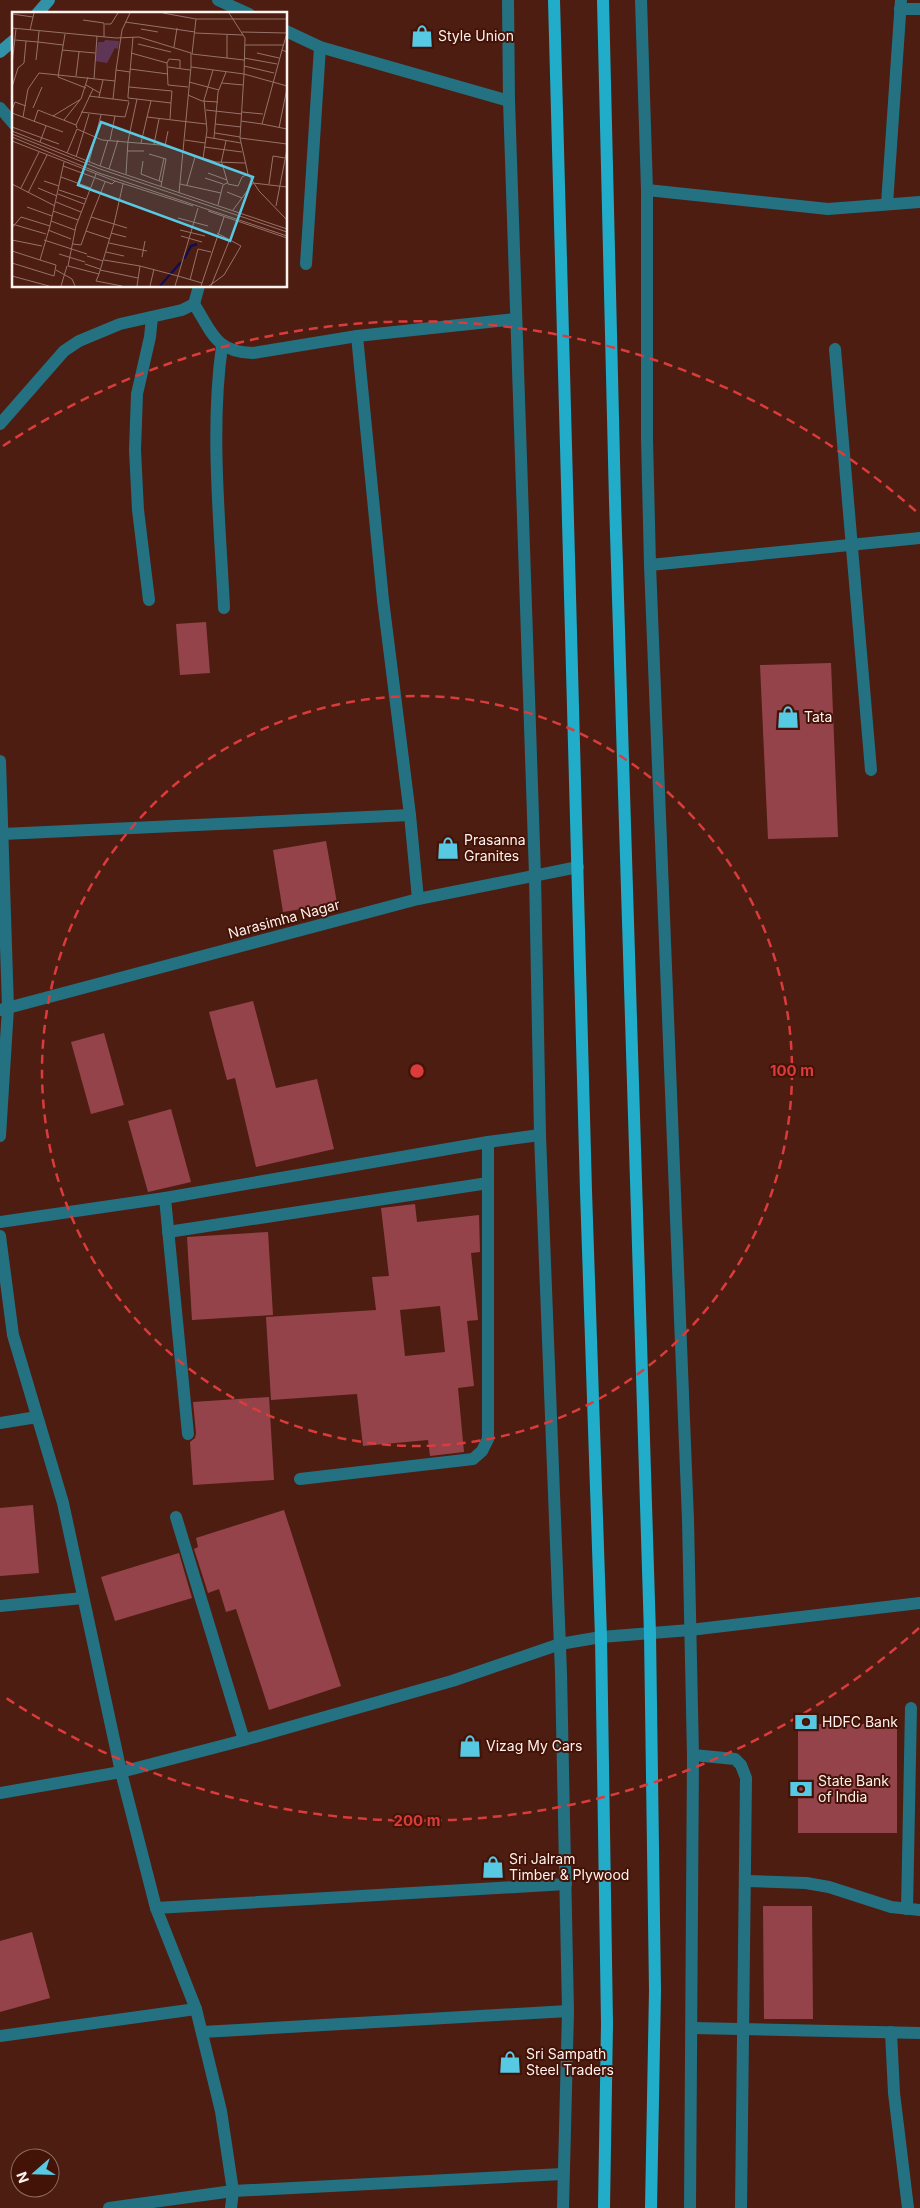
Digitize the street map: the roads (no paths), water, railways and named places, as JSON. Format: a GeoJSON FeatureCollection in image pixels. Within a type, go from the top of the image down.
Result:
{"type":"FeatureCollection","features":[{"type":"Feature","properties":{"kind":"main road"},"geometry":{"type":"LineString","coordinates":[[39,12],[50,0]]}},
{"type":"Feature","properties":{"kind":"main road"},"geometry":{"type":"LineString","coordinates":[[554,0],[586,1201],[602,1637],[607,2015],[604,2208]]}},
{"type":"Feature","properties":{"kind":"main road"},"geometry":{"type":"LineString","coordinates":[[603,0],[615,501],[650,1634],[655,1990],[651,2208]]}},
{"type":"Feature","properties":{"kind":"main road"},"geometry":{"type":"LineString","coordinates":[[0,52],[12,42]]}},
{"type":"Feature","properties":{"kind":"street"},"geometry":{"type":"LineString","coordinates":[[218,0],[245,12]]}},
{"type":"Feature","properties":{"kind":"street"},"geometry":{"type":"LineString","coordinates":[[508,0],[509,101],[535,875],[540,1135],[560,1644],[566,1884],[568,2011],[563,2208]]}},
{"type":"Feature","properties":{"kind":"street"},"geometry":{"type":"LineString","coordinates":[[641,0],[647,190],[647,439],[650,564],[688,1520],[693,1755],[690,2208]]}},
{"type":"Feature","properties":{"kind":"street"},"geometry":{"type":"LineString","coordinates":[[887,204],[900,4],[920,9]]}},
{"type":"Feature","properties":{"kind":"street"},"geometry":{"type":"LineString","coordinates":[[288,32],[320,46],[509,101]]}},
{"type":"Feature","properties":{"kind":"street"},"geometry":{"type":"LineString","coordinates":[[306,264],[320,46]]}},
{"type":"Feature","properties":{"kind":"street"},"geometry":{"type":"LineString","coordinates":[[0,108],[12,122]]}},
{"type":"Feature","properties":{"kind":"street"},"geometry":{"type":"LineString","coordinates":[[647,190],[828,209],[920,202]]}},
{"type":"Feature","properties":{"kind":"street"},"geometry":{"type":"LineString","coordinates":[[0,424],[64,351],[79,341],[120,324],[182,310],[194,304],[198,288]]}},
{"type":"Feature","properties":{"kind":"street"},"geometry":{"type":"LineString","coordinates":[[194,304],[222,346],[236,352],[252,353],[357,336],[516,319]]}},
{"type":"Feature","properties":{"kind":"street"},"geometry":{"type":"LineString","coordinates":[[149,600],[138,510],[135,450],[137,394],[150,337],[152,317]]}},
{"type":"Feature","properties":{"kind":"street"},"geometry":{"type":"LineString","coordinates":[[357,336],[382,600],[410,814],[418,899]]}},
{"type":"Feature","properties":{"kind":"street"},"geometry":{"type":"LineString","coordinates":[[222,346],[218,398],[219,493],[224,608]]}},
{"type":"Feature","properties":{"kind":"street"},"geometry":{"type":"LineString","coordinates":[[835,349],[871,770]]}},
{"type":"Feature","properties":{"kind":"street"},"geometry":{"type":"LineString","coordinates":[[650,564],[853,546],[920,538]]}},
{"type":"Feature","properties":{"kind":"street"},"geometry":{"type":"LineString","coordinates":[[0,761],[3,834],[4,1009],[0,1136]]}},
{"type":"Feature","properties":{"kind":"street"},"geometry":{"type":"LineString","coordinates":[[3,834],[410,814]]}},
{"type":"Feature","properties":{"kind":"street","name":"Narasimha Nagar"},"geometry":{"type":"LineString","coordinates":[[4,1009],[418,899],[578,867]]}},
{"type":"Feature","properties":{"kind":"street"},"geometry":{"type":"LineString","coordinates":[[0,1222],[165,1198],[488,1142],[540,1135]]}},
{"type":"Feature","properties":{"kind":"street"},"geometry":{"type":"LineString","coordinates":[[300,1479],[473,1459],[482,1451],[488,1439],[488,1142]]}},
{"type":"Feature","properties":{"kind":"street"},"geometry":{"type":"LineString","coordinates":[[168,1232],[488,1183]]}},
{"type":"Feature","properties":{"kind":"street"},"geometry":{"type":"LineString","coordinates":[[165,1198],[188,1434]]}},
{"type":"Feature","properties":{"kind":"street"},"geometry":{"type":"LineString","coordinates":[[0,1236],[2,1268],[13,1335],[62,1503],[121,1772],[156,1908],[196,2009],[221,2111],[232,2191],[231,2208]]}},
{"type":"Feature","properties":{"kind":"street"},"geometry":{"type":"LineString","coordinates":[[0,1423],[37,1417]]}},
{"type":"Feature","properties":{"kind":"street"},"geometry":{"type":"LineString","coordinates":[[176,1517],[244,1740]]}},
{"type":"Feature","properties":{"kind":"street"},"geometry":{"type":"LineString","coordinates":[[0,1606],[84,1598]]}},
{"type":"Feature","properties":{"kind":"street"},"geometry":{"type":"LineString","coordinates":[[0,1793],[121,1772],[244,1740],[452,1682],[560,1644],[602,1637],[690,1630],[920,1602]]}},
{"type":"Feature","properties":{"kind":"street"},"geometry":{"type":"LineString","coordinates":[[907,1908],[911,1708]]}},
{"type":"Feature","properties":{"kind":"street"},"geometry":{"type":"LineString","coordinates":[[693,1755],[722,1756],[734,1759],[741,1765],[746,1778],[741,2208]]}},
{"type":"Feature","properties":{"kind":"street"},"geometry":{"type":"LineString","coordinates":[[746,1881],[806,1883],[829,1887],[891,1907],[920,1910]]}},
{"type":"Feature","properties":{"kind":"street"},"geometry":{"type":"LineString","coordinates":[[156,1908],[566,1884]]}},
{"type":"Feature","properties":{"kind":"street"},"geometry":{"type":"LineString","coordinates":[[0,2036],[196,2009]]}},
{"type":"Feature","properties":{"kind":"street"},"geometry":{"type":"LineString","coordinates":[[202,2032],[568,2011]]}},
{"type":"Feature","properties":{"kind":"street"},"geometry":{"type":"LineString","coordinates":[[692,2028],[920,2033]]}},
{"type":"Feature","properties":{"kind":"street"},"geometry":{"type":"LineString","coordinates":[[891,2032],[894,2093],[908,2208]]}},
{"type":"Feature","properties":{"kind":"street"},"geometry":{"type":"LineString","coordinates":[[109,2208],[232,2191],[563,2174]]}},
{"type":"Feature","properties":{"kind":"place","name":"Style Union"},"geometry":{"type":"Point","coordinates":[422,36]}},
{"type":"Feature","properties":{"kind":"place","name":"Tata"},"geometry":{"type":"Point","coordinates":[788,717]}},
{"type":"Feature","properties":{"kind":"place","name":"Prasanna Granites"},"geometry":{"type":"Point","coordinates":[448,848]}},
{"type":"Feature","properties":{"kind":"place","name":"HDFC Bank"},"geometry":{"type":"Point","coordinates":[806,1722]}},
{"type":"Feature","properties":{"kind":"place","name":"Vizag My Cars"},"geometry":{"type":"Point","coordinates":[470,1746]}},
{"type":"Feature","properties":{"kind":"place","name":"State Bank of India"},"geometry":{"type":"Point","coordinates":[801,1789]}},
{"type":"Feature","properties":{"kind":"place","name":"Sri Jalram Timber & Plywood"},"geometry":{"type":"Point","coordinates":[493,1867]}},
{"type":"Feature","properties":{"kind":"place","name":"Sri Sampath Steel Traders"},"geometry":{"type":"Point","coordinates":[510,2062]}}]}
